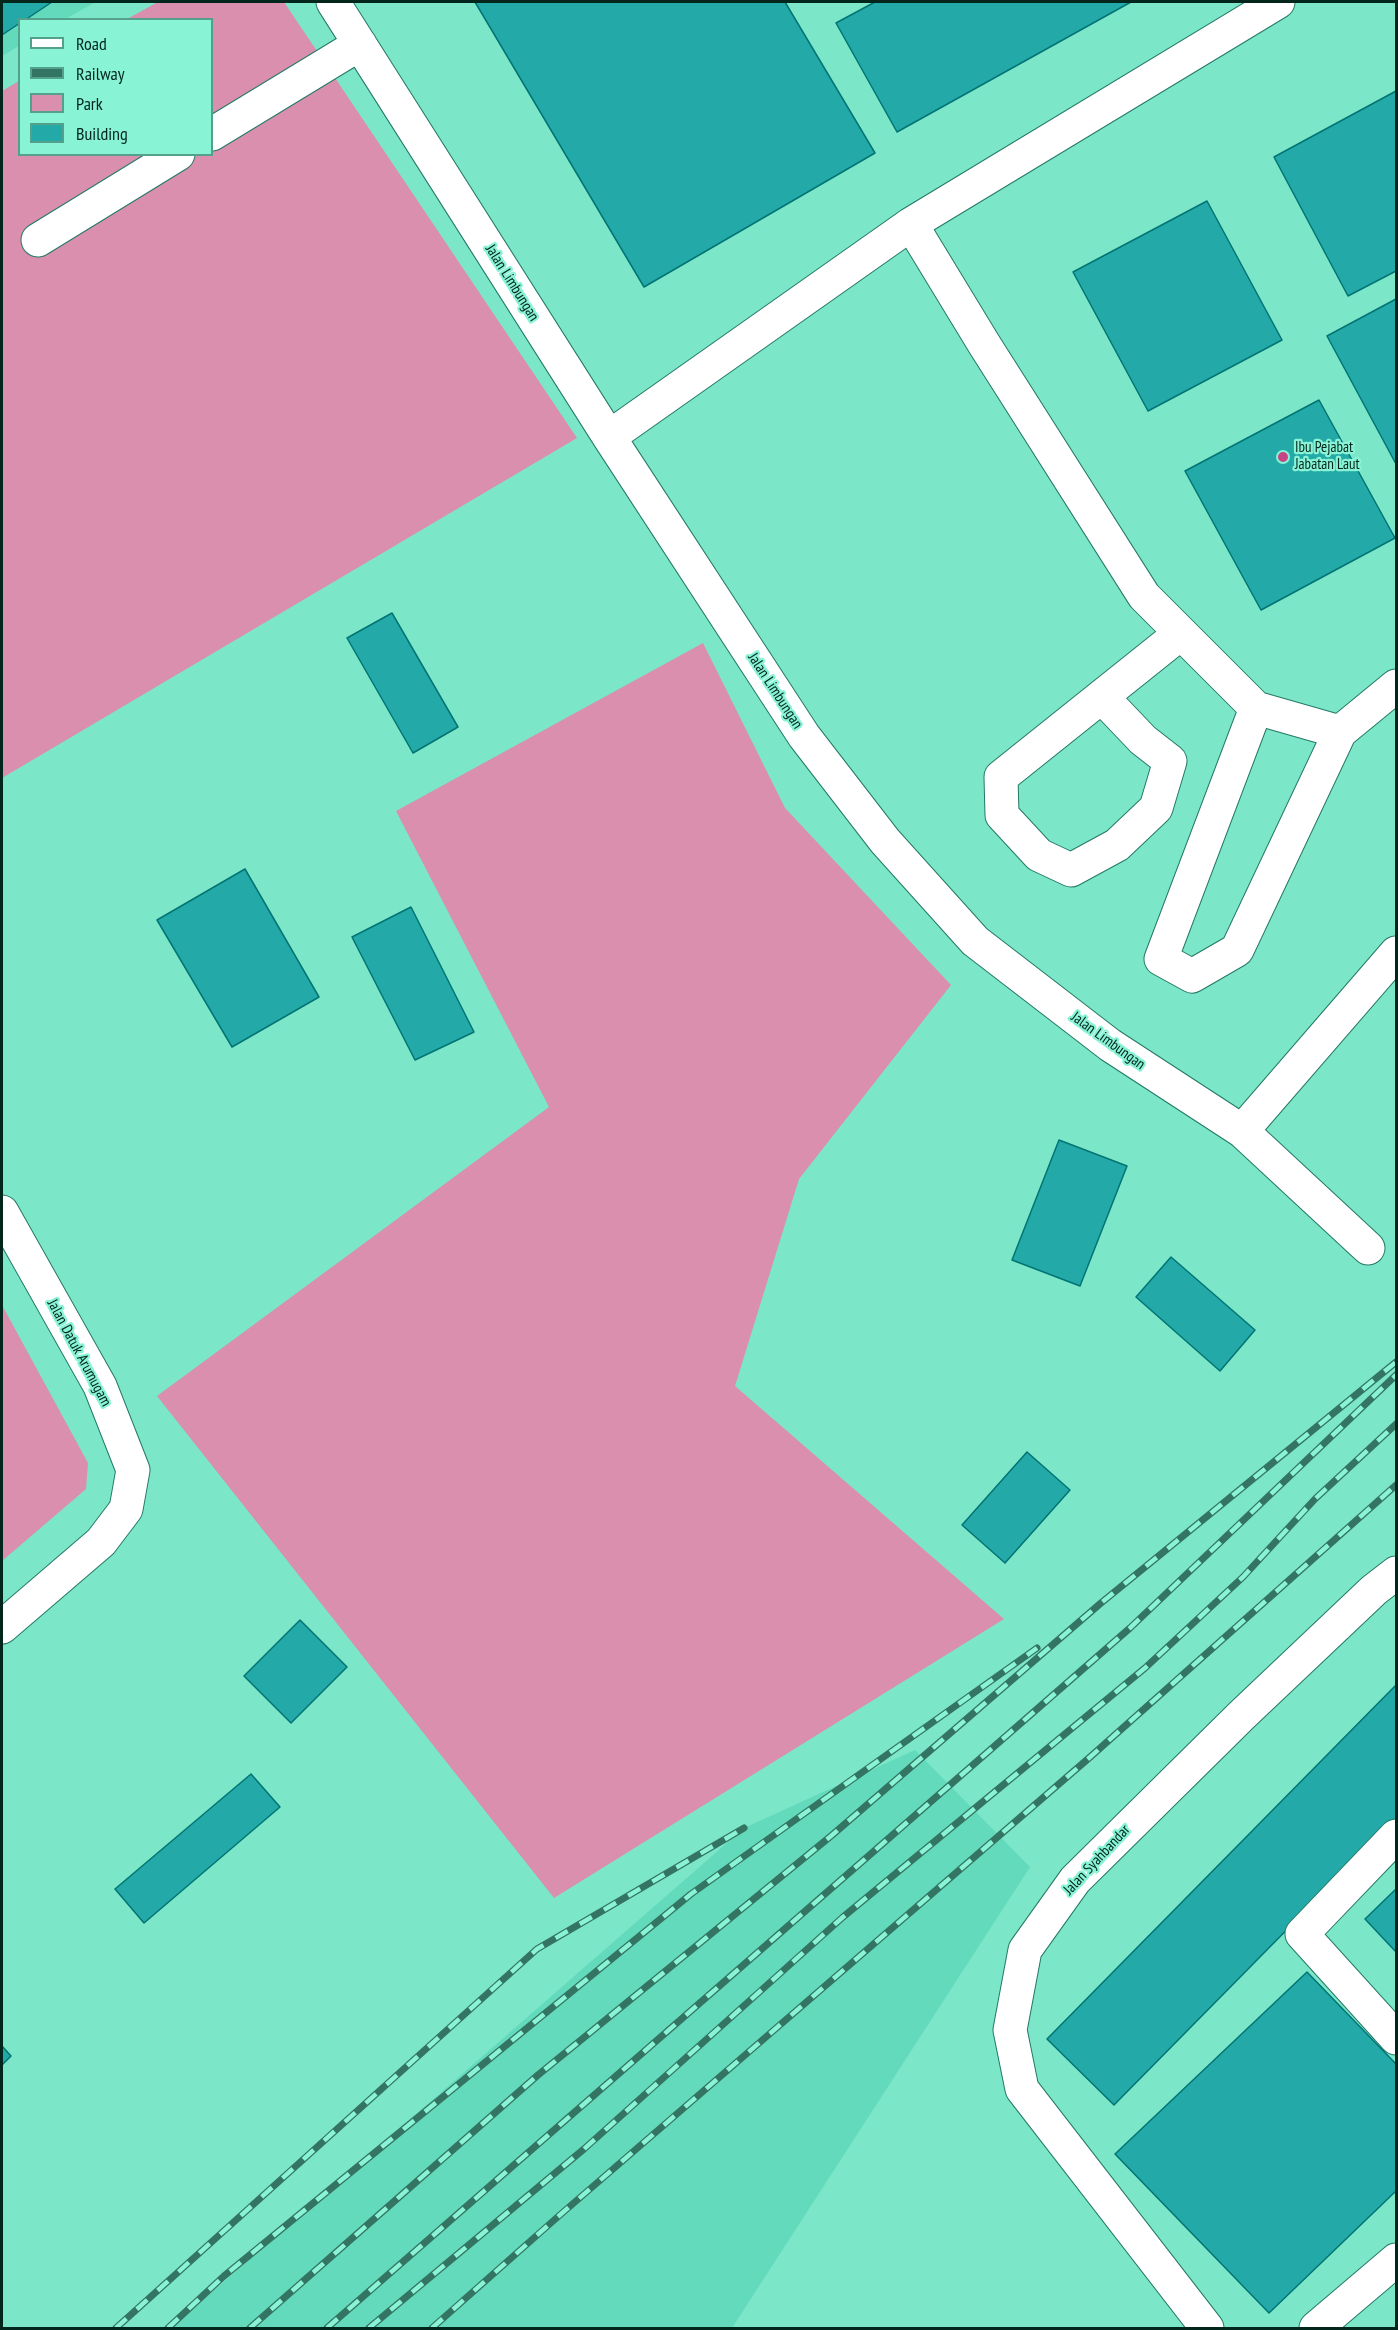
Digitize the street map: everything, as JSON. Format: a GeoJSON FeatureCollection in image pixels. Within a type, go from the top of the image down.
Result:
{"type":"FeatureCollection","features":[{"type":"Feature","properties":{"kind":"street","name":"Jalan Limbungan"},"geometry":{"type":"LineString","coordinates":[[333,2],[609,437],[804,735],[885,841],[975,941],[1110,1045],[1242,1131],[1368,1248]]}},
{"type":"Feature","properties":{"kind":"street"},"geometry":{"type":"LineString","coordinates":[[609,437],[911,224],[1278,2]]}},
{"type":"Feature","properties":{"kind":"street"},"geometry":{"type":"LineString","coordinates":[[213,133],[360,44]]}},
{"type":"Feature","properties":{"kind":"street"},"geometry":{"type":"LineString","coordinates":[[38,240],[175,156]]}},
{"type":"Feature","properties":{"kind":"street"},"geometry":{"type":"LineString","coordinates":[[911,224],[984,344],[1144,596],[1256,708],[1340,732]]}},
{"type":"Feature","properties":{"kind":"street"},"geometry":{"type":"LineString","coordinates":[[1102,697],[1143,740],[1170,761],[1156,808],[1117,845],[1071,870],[1039,855],[1002,815],[1001,777],[1181,633]]}},
{"type":"Feature","properties":{"kind":"street"},"geometry":{"type":"LineString","coordinates":[[1256,708],[1161,959],[1191,976],[1237,950],[1340,732],[1396,686]]}},
{"type":"Feature","properties":{"kind":"street"},"geometry":{"type":"LineString","coordinates":[[1242,1131],[1396,953]]}},
{"type":"Feature","properties":{"kind":"street","name":"Jalan Datuk Arumugam"},"geometry":{"type":"LineString","coordinates":[[2,1212],[100,1386],[133,1470],[126,1509],[101,1542],[2,1627]]}},
{"type":"Feature","properties":{"kind":"street","name":"Jalan Syahbandar"},"geometry":{"type":"LineString","coordinates":[[1207,2328],[1022,2089],[1010,2030],[1025,1950],[1075,1880],[1242,1715],[1374,1590],[1396,1573]]}},
{"type":"Feature","properties":{"kind":"street"},"geometry":{"type":"LineString","coordinates":[[1396,1836],[1302,1934],[1396,2038]]}},
{"type":"Feature","properties":{"kind":"street"},"geometry":{"type":"LineString","coordinates":[[1316,2328],[1396,2260]]}},
{"type":"Feature","properties":{"kind":"shaded area"},"geometry":{"type":"Polygon","coordinates":[[[2,2],[96,2],[67,18],[18,18],[18,47],[2,56],[2,2]]]}},
{"type":"Feature","properties":{"kind":"shaded area"},"geometry":{"type":"Polygon","coordinates":[[[915,1750],[1030,1867],[732,2328],[171,2328],[744,1828],[915,1750]]]}},
{"type":"Feature","properties":{"kind":"green space"},"geometry":{"type":"Polygon","coordinates":[[[158,2],[284,2],[577,438],[2,778],[2,91],[18,82],[18,156],[213,156],[213,18],[129,18],[158,2]]]}},
{"type":"Feature","properties":{"kind":"green space"},"geometry":{"type":"Polygon","coordinates":[[[703,643],[785,808],[951,985],[799,1179],[735,1386],[1004,1619],[554,1898],[157,1396],[549,1107],[396,811],[703,643]]]}},
{"type":"Feature","properties":{"kind":"green space"},"geometry":{"type":"Polygon","coordinates":[[[2,1305],[88,1463],[86,1489],[2,1561],[2,1305]]]}},
{"type":"Feature","properties":{"kind":"building"},"geometry":{"type":"Polygon","coordinates":[[[2,2],[52,2],[28,18],[18,18],[18,24],[2,35],[2,2]]]}},
{"type":"Feature","properties":{"kind":"building"},"geometry":{"type":"Polygon","coordinates":[[[475,2],[785,2],[875,153],[644,287],[475,2]]]}},
{"type":"Feature","properties":{"kind":"building"},"geometry":{"type":"Polygon","coordinates":[[[875,2],[1131,2],[897,132],[836,23],[875,2]]]}},
{"type":"Feature","properties":{"kind":"building"},"geometry":{"type":"Polygon","coordinates":[[[1396,91],[1396,271],[1348,296],[1274,157],[1396,91]]]}},
{"type":"Feature","properties":{"kind":"building"},"geometry":{"type":"Polygon","coordinates":[[[1207,201],[1282,340],[1148,411],[1073,272],[1207,201]]]}},
{"type":"Feature","properties":{"kind":"building"},"geometry":{"type":"Polygon","coordinates":[[[1396,299],[1396,464],[1327,336],[1396,299]]]}},
{"type":"Feature","properties":{"kind":"building"},"geometry":{"type":"Polygon","coordinates":[[[1319,400],[1395,538],[1261,610],[1185,471],[1319,400]]]}},
{"type":"Feature","properties":{"kind":"building"},"geometry":{"type":"Polygon","coordinates":[[[392,613],[458,727],[413,753],[347,638],[392,613]]]}},
{"type":"Feature","properties":{"kind":"building"},"geometry":{"type":"Polygon","coordinates":[[[245,869],[319,997],[232,1047],[157,920],[245,869]]]}},
{"type":"Feature","properties":{"kind":"building"},"geometry":{"type":"Polygon","coordinates":[[[411,907],[474,1032],[415,1060],[352,937],[411,907]]]}},
{"type":"Feature","properties":{"kind":"building"},"geometry":{"type":"Polygon","coordinates":[[[1059,1140],[1127,1166],[1080,1286],[1012,1260],[1059,1140]]]}},
{"type":"Feature","properties":{"kind":"building"},"geometry":{"type":"Polygon","coordinates":[[[1171,1257],[1255,1330],[1220,1371],[1136,1297],[1171,1257]]]}},
{"type":"Feature","properties":{"kind":"building"},"geometry":{"type":"Polygon","coordinates":[[[1027,1452],[1070,1490],[1005,1563],[962,1525],[1027,1452]]]}},
{"type":"Feature","properties":{"kind":"building"},"geometry":{"type":"Polygon","coordinates":[[[300,1620],[347,1667],[291,1723],[244,1676],[300,1620]]]}},
{"type":"Feature","properties":{"kind":"building"},"geometry":{"type":"Polygon","coordinates":[[[1396,1685],[1396,1819],[1114,2105],[1047,2039],[1396,1685]]]}},
{"type":"Feature","properties":{"kind":"building"},"geometry":{"type":"Polygon","coordinates":[[[251,1774],[280,1807],[144,1923],[115,1889],[251,1774]]]}},
{"type":"Feature","properties":{"kind":"building"},"geometry":{"type":"Polygon","coordinates":[[[1396,1889],[1396,1952],[1365,1919],[1396,1889]]]}},
{"type":"Feature","properties":{"kind":"building"},"geometry":{"type":"Polygon","coordinates":[[[1307,1972],[1396,2064],[1396,2191],[1269,2313],[1115,2154],[1307,1972]]]}},
{"type":"Feature","properties":{"kind":"building"},"geometry":{"type":"Polygon","coordinates":[[[2,2046],[11,2056],[2,2065],[2,2046]]]}},
{"type":"Feature","properties":{"kind":"railway"},"geometry":{"type":"LineString","coordinates":[[250,2328],[538,2075],[831,1836],[1101,1603],[1396,1362]]}},
{"type":"Feature","properties":{"kind":"railway"},"geometry":{"type":"LineString","coordinates":[[327,2328],[1130,1628],[1396,1375]]}},
{"type":"Feature","properties":{"kind":"railway"},"geometry":{"type":"LineString","coordinates":[[369,2328],[584,2149],[843,1917],[1145,1668],[1243,1577],[1315,1499],[1396,1424]]}},
{"type":"Feature","properties":{"kind":"railway"},"geometry":{"type":"LineString","coordinates":[[432,2328],[1089,1758],[1396,1485]]}},
{"type":"Feature","properties":{"kind":"railway"},"geometry":{"type":"LineString","coordinates":[[168,2328],[224,2276],[691,1894],[1037,1648]]}},
{"type":"Feature","properties":{"kind":"railway"},"geometry":{"type":"LineString","coordinates":[[116,2328],[537,1949],[744,1828]]}},
{"type":"Feature","properties":{"kind":"place","name":"Ibu Pejabat Jabatan Laut"},"geometry":{"type":"Point","coordinates":[1283,457]}}]}
